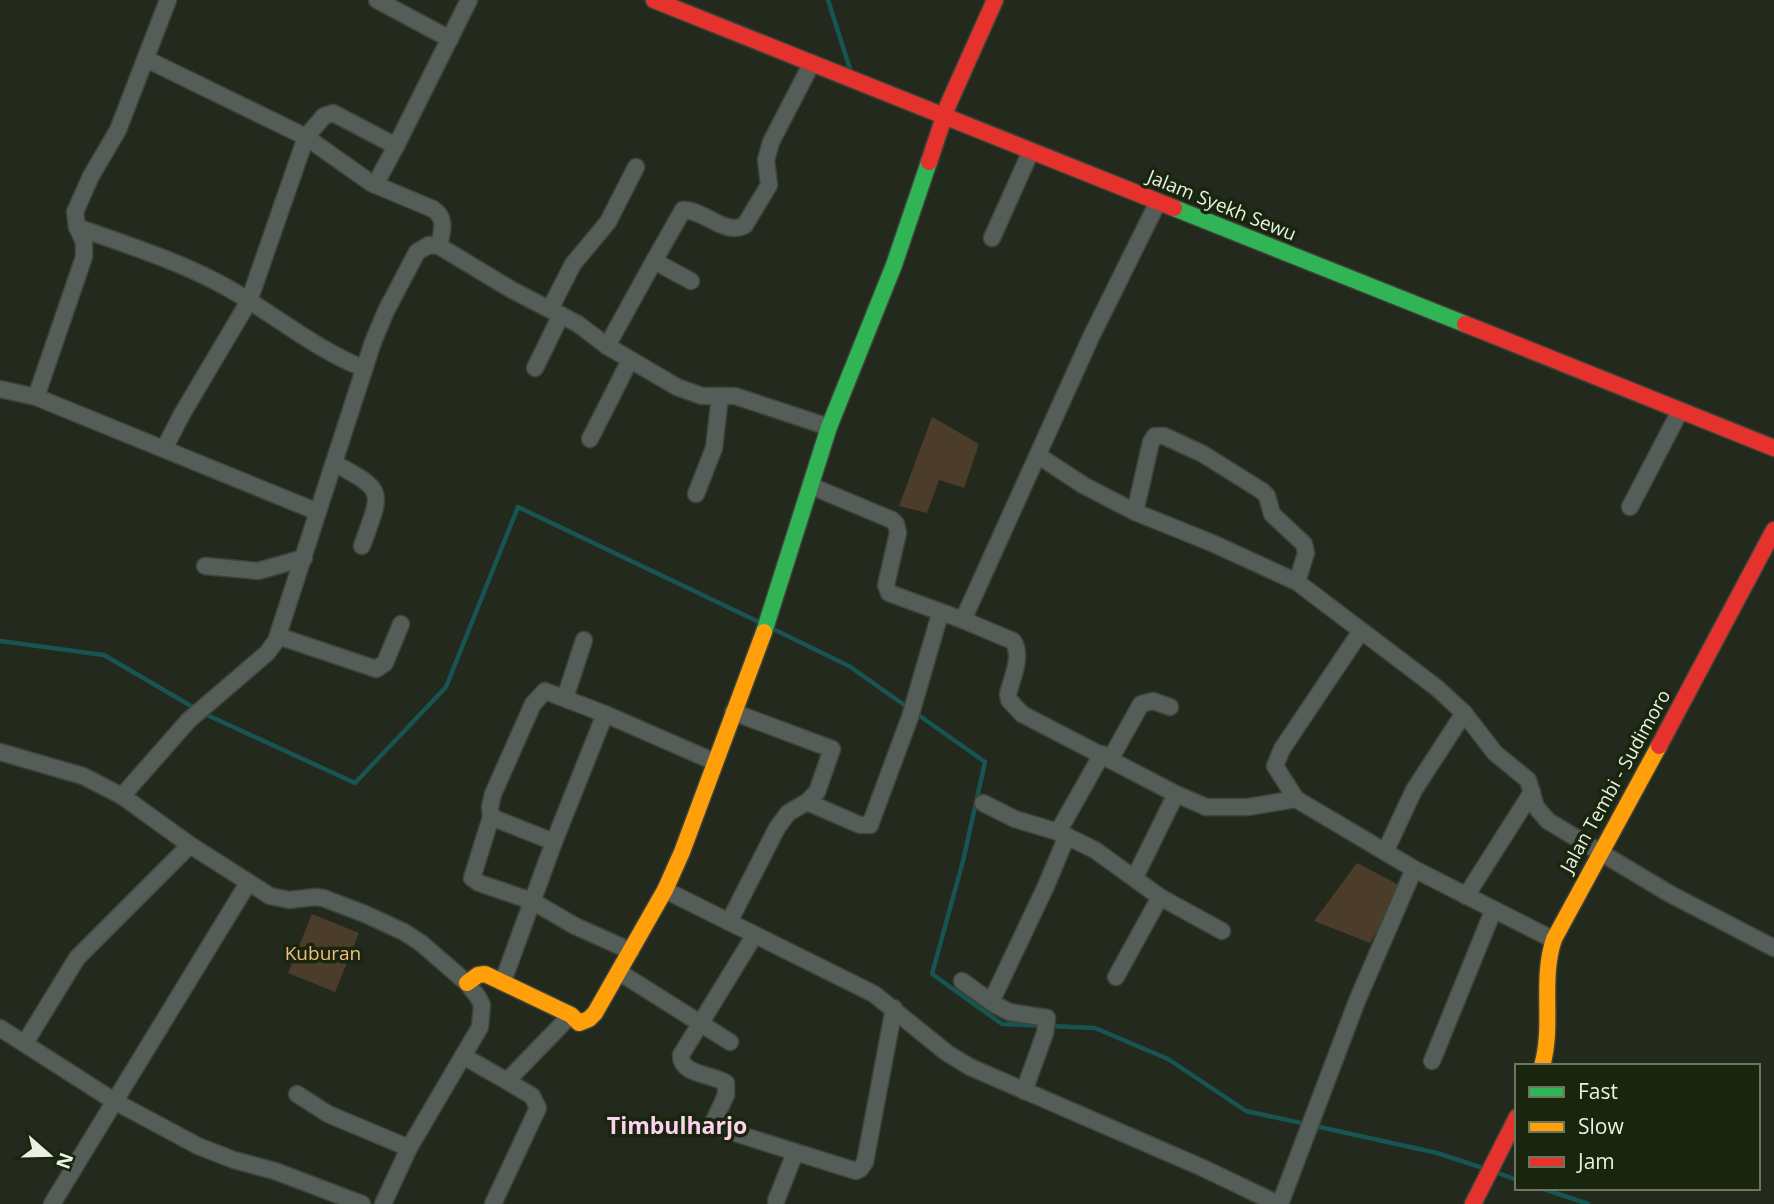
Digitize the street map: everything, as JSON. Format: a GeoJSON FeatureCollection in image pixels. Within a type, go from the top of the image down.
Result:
{"type":"FeatureCollection","features":[{"type":"Feature","properties":{"kind":"street"},"geometry":{"type":"LineString","coordinates":[[36,397],[84,257],[84,242],[77,227],[75,212],[81,195],[112,142],[169,0]]}},
{"type":"Feature","properties":{"kind":"street"},"geometry":{"type":"LineString","coordinates":[[377,0],[450,39]]}},
{"type":"Feature","properties":{"kind":"street"},"geometry":{"type":"LineString","coordinates":[[375,185],[469,0]]}},
{"type":"Feature","properties":{"kind":"street","name":"Jalam Syekh Sewu"},"geometry":{"type":"LineString","coordinates":[[654,0],[812,63],[946,111],[1031,151],[1774,448]]}},
{"type":"Feature","properties":{"kind":"street"},"geometry":{"type":"LineString","coordinates":[[467,982],[481,974],[503,981],[571,1015],[579,1023],[589,1018],[619,972],[665,890],[682,852],[771,611],[829,427],[894,265],[946,111],[995,0]]}},
{"type":"Feature","properties":{"kind":"street"},"geometry":{"type":"LineString","coordinates":[[146,59],[306,137],[375,185],[439,212],[443,223],[439,246]]}},
{"type":"Feature","properties":{"kind":"street"},"geometry":{"type":"LineString","coordinates":[[607,346],[680,213],[685,209],[733,228],[745,225],[769,185],[766,160],[771,142],[812,63]]}},
{"type":"Feature","properties":{"kind":"street"},"geometry":{"type":"LineString","coordinates":[[164,449],[249,301],[306,137],[324,116],[332,113],[396,146]]}},
{"type":"Feature","properties":{"kind":"street"},"geometry":{"type":"LineString","coordinates":[[992,237],[1031,151]]}},
{"type":"Feature","properties":{"kind":"street"},"geometry":{"type":"LineString","coordinates":[[535,368],[568,272],[608,222],[636,167]]}},
{"type":"Feature","properties":{"kind":"street"},"geometry":{"type":"LineString","coordinates":[[963,620],[1091,337],[1158,202]]}},
{"type":"Feature","properties":{"kind":"street"},"geometry":{"type":"LineString","coordinates":[[77,227],[182,265],[249,301],[320,348],[363,368]]}},
{"type":"Feature","properties":{"kind":"street"},"geometry":{"type":"LineString","coordinates":[[122,796],[189,720],[272,648],[304,558],[363,368],[386,311],[418,252],[429,246],[439,246],[578,324],[607,346],[677,387],[702,396],[735,396],[829,427]]}},
{"type":"Feature","properties":{"kind":"street"},"geometry":{"type":"LineString","coordinates":[[654,261],[691,281]]}},
{"type":"Feature","properties":{"kind":"street"},"geometry":{"type":"LineString","coordinates":[[590,439],[630,360]]}},
{"type":"Feature","properties":{"kind":"street"},"geometry":{"type":"LineString","coordinates":[[0,390],[36,397],[318,512]]}},
{"type":"Feature","properties":{"kind":"street"},"geometry":{"type":"LineString","coordinates":[[696,494],[714,447],[720,396]]}},
{"type":"Feature","properties":{"kind":"street"},"geometry":{"type":"LineString","coordinates":[[1630,507],[1680,411]]}},
{"type":"Feature","properties":{"kind":"street"},"geometry":{"type":"LineString","coordinates":[[1135,512],[1151,442],[1155,436],[1164,436],[1203,454],[1267,496],[1272,514],[1304,544],[1306,553],[1297,582]]}},
{"type":"Feature","properties":{"kind":"street"},"geometry":{"type":"LineString","coordinates":[[1039,456],[1083,485],[1135,512],[1297,582],[1437,688],[1464,713],[1494,753],[1528,780],[1536,807],[1543,817],[1670,894],[1774,948]]}},
{"type":"Feature","properties":{"kind":"street"},"geometry":{"type":"LineString","coordinates":[[334,463],[365,479],[376,492],[376,506],[362,546]]}},
{"type":"Feature","properties":{"kind":"street"},"geometry":{"type":"LineString","coordinates":[[811,486],[896,524],[898,533],[887,589],[893,595],[1013,641],[1017,647],[1017,656],[1008,694],[1016,708],[1199,804],[1213,807],[1248,807],[1296,799]]}},
{"type":"Feature","properties":{"kind":"street","name":"Jalan Tembi - Sudimoro"},"geometry":{"type":"LineString","coordinates":[[1542,1064],[1547,1046],[1546,979],[1554,940],[1774,530]]}},
{"type":"Feature","properties":{"kind":"street"},"geometry":{"type":"LineString","coordinates":[[205,566],[258,571],[304,558]]}},
{"type":"Feature","properties":{"kind":"street"},"geometry":{"type":"LineString","coordinates":[[807,802],[860,825],[870,825],[910,717],[940,614]]}},
{"type":"Feature","properties":{"kind":"street"},"geometry":{"type":"LineString","coordinates":[[278,636],[376,669],[385,663],[401,624]]}},
{"type":"Feature","properties":{"kind":"street"},"geometry":{"type":"LineString","coordinates":[[1361,631],[1277,758],[1275,766],[1296,799],[1414,869],[1554,940]]}},
{"type":"Feature","properties":{"kind":"street"},"geometry":{"type":"LineString","coordinates":[[565,698],[584,640]]}},
{"type":"Feature","properties":{"kind":"street"},"geometry":{"type":"LineString","coordinates":[[631,951],[575,926],[532,901],[472,878],[491,817],[492,794],[537,698],[541,693],[549,691],[715,762]]}},
{"type":"Feature","properties":{"kind":"street"},"geometry":{"type":"LineString","coordinates":[[991,1002],[1046,886],[1063,834],[1106,756],[1141,704],[1153,701],[1170,707]]}},
{"type":"Feature","properties":{"kind":"street"},"geometry":{"type":"LineString","coordinates":[[729,922],[777,828],[789,813],[817,792],[832,749],[733,712]]}},
{"type":"Feature","properties":{"kind":"street"},"geometry":{"type":"LineString","coordinates":[[1385,852],[1414,790],[1464,713]]}},
{"type":"Feature","properties":{"kind":"street"},"geometry":{"type":"LineString","coordinates":[[503,981],[605,714]]}},
{"type":"Feature","properties":{"kind":"street"},"geometry":{"type":"LineString","coordinates":[[0,752],[83,776],[122,796],[248,883],[280,899],[323,898],[365,914],[414,938],[467,982],[478,997],[482,1017],[480,1027],[409,1148],[383,1204]]}},
{"type":"Feature","properties":{"kind":"street"},"geometry":{"type":"LineString","coordinates":[[1466,896],[1532,792]]}},
{"type":"Feature","properties":{"kind":"street"},"geometry":{"type":"LineString","coordinates":[[1135,877],[1176,794]]}},
{"type":"Feature","properties":{"kind":"street"},"geometry":{"type":"LineString","coordinates":[[983,803],[1015,819],[1063,834],[1095,850],[1160,897],[1222,931]]}},
{"type":"Feature","properties":{"kind":"street"},"geometry":{"type":"LineString","coordinates":[[491,817],[554,842]]}},
{"type":"Feature","properties":{"kind":"street"},"geometry":{"type":"LineString","coordinates":[[25,1043],[64,978],[89,944],[190,845]]}},
{"type":"Feature","properties":{"kind":"street"},"geometry":{"type":"LineString","coordinates":[[665,890],[874,994],[947,1053],[970,1067],[1203,1168],[1279,1204],[1357,1001],[1414,869]]}},
{"type":"Feature","properties":{"kind":"street"},"geometry":{"type":"LineString","coordinates":[[52,1204],[248,883]]}},
{"type":"Feature","properties":{"kind":"street"},"geometry":{"type":"LineString","coordinates":[[1116,977],[1160,897]]}},
{"type":"Feature","properties":{"kind":"street"},"geometry":{"type":"LineString","coordinates":[[1432,1062],[1493,911]]}},
{"type":"Feature","properties":{"kind":"street"},"geometry":{"type":"LineString","coordinates":[[754,936],[690,1038],[681,1060],[685,1068],[726,1083],[726,1095],[714,1118],[715,1125],[794,1153],[856,1171],[863,1166],[894,1008]]}},
{"type":"Feature","properties":{"kind":"street"},"geometry":{"type":"LineString","coordinates":[[619,972],[730,1042]]}},
{"type":"Feature","properties":{"kind":"street"},"geometry":{"type":"LineString","coordinates":[[962,981],[1009,1012],[1046,1018],[1047,1028],[1024,1091]]}},
{"type":"Feature","properties":{"kind":"street"},"geometry":{"type":"LineString","coordinates":[[507,1081],[571,1015]]}},
{"type":"Feature","properties":{"kind":"street"},"geometry":{"type":"LineString","coordinates":[[0,1028],[114,1101],[198,1146],[234,1160],[275,1171],[362,1204]]}},
{"type":"Feature","properties":{"kind":"street"},"geometry":{"type":"LineString","coordinates":[[463,1056],[532,1096],[538,1108],[493,1204]]}},
{"type":"Feature","properties":{"kind":"street"},"geometry":{"type":"LineString","coordinates":[[297,1094],[328,1114],[409,1148]]}},
{"type":"Feature","properties":{"kind":"street"},"geometry":{"type":"LineString","coordinates":[[1474,1202],[1515,1121]]}},
{"type":"Feature","properties":{"kind":"street"},"geometry":{"type":"LineString","coordinates":[[776,1201],[794,1153]]}},
{"type":"Feature","properties":{"kind":"green space"},"geometry":{"type":"Polygon","coordinates":[[[932,417],[979,444],[964,488],[939,480],[927,513],[899,506],[932,417]]]}},
{"type":"Feature","properties":{"kind":"green space"},"geometry":{"type":"Polygon","coordinates":[[[1357,863],[1403,887],[1370,943],[1314,921],[1357,863]]]}},
{"type":"Feature","properties":{"kind":"green space","name":"Kuburan"},"geometry":{"type":"Polygon","coordinates":[[[312,914],[359,933],[335,992],[288,973],[312,914]]]}},
{"type":"Feature","properties":{"kind":"waterway"},"geometry":{"type":"LineString","coordinates":[[828,0],[850,69]]}},
{"type":"Feature","properties":{"kind":"waterway"},"geometry":{"type":"LineString","coordinates":[[0,641],[104,655],[203,713],[355,783],[446,687],[518,507],[759,622]]}},
{"type":"Feature","properties":{"kind":"waterway"},"geometry":{"type":"LineString","coordinates":[[773,629],[849,666],[985,762],[963,861],[932,974],[1002,1024],[1095,1028],[1168,1059],[1246,1111],[1306,1124]]}},
{"type":"Feature","properties":{"kind":"waterway"},"geometry":{"type":"LineString","coordinates":[[1315,1126],[1437,1153],[1483,1168]]}},
{"type":"Feature","properties":{"kind":"waterway"},"geometry":{"type":"LineString","coordinates":[[1498,1173],[1515,1179]]}},
{"type":"Feature","properties":{"kind":"waterway"},"geometry":{"type":"LineString","coordinates":[[1547,1190],[1588,1204]]}},
{"type":"Feature","properties":{"kind":"traffic: fast"},"geometry":{"type":"LineString","coordinates":[[764,632],[829,427],[894,265],[929,162]]}},
{"type":"Feature","properties":{"kind":"traffic: fast"},"geometry":{"type":"LineString","coordinates":[[1174,208],[1465,324]]}},
{"type":"Feature","properties":{"kind":"traffic: slow"},"geometry":{"type":"LineString","coordinates":[[467,983],[478,975],[485,974],[571,1015],[579,1023],[595,1013],[665,890],[682,852],[764,632]]}},
{"type":"Feature","properties":{"kind":"traffic: slow"},"geometry":{"type":"LineString","coordinates":[[1542,1064],[1547,1034],[1548,971],[1554,939],[1659,746]]}},
{"type":"Feature","properties":{"kind":"traffic: jam"},"geometry":{"type":"LineString","coordinates":[[654,0],[1174,208]]}},
{"type":"Feature","properties":{"kind":"traffic: jam"},"geometry":{"type":"LineString","coordinates":[[929,162],[948,105],[995,0]]}},
{"type":"Feature","properties":{"kind":"traffic: jam"},"geometry":{"type":"LineString","coordinates":[[1465,324],[1774,448]]}},
{"type":"Feature","properties":{"kind":"traffic: jam"},"geometry":{"type":"LineString","coordinates":[[1659,746],[1774,530]]}},
{"type":"Feature","properties":{"kind":"traffic: jam"},"geometry":{"type":"LineString","coordinates":[[1473,1204],[1515,1121]]}},
{"type":"Feature","properties":{"kind":"district","name":"Timbulharjo"},"geometry":{"type":"Point","coordinates":[677,1126]}}]}
